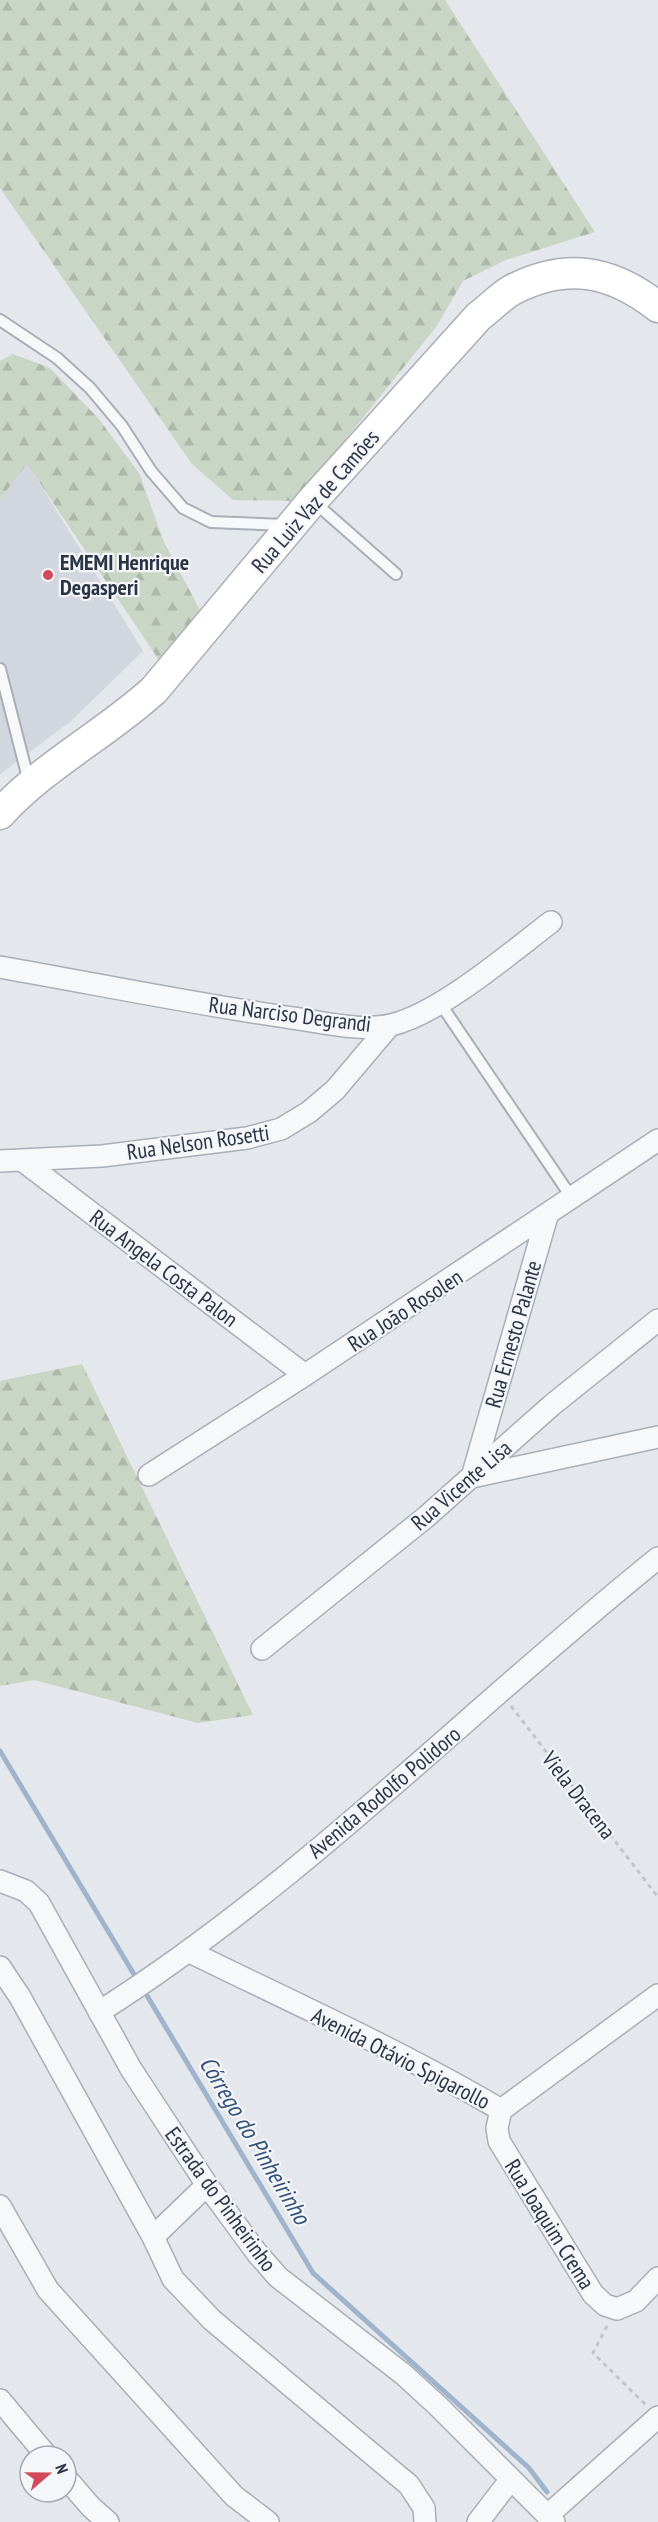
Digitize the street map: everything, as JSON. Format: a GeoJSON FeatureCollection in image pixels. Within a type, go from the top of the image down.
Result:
{"type":"FeatureCollection","features":[{"type":"Feature","properties":{"kind":"main road","name":"Rua Luiz Vaz de Camões"},"geometry":{"type":"LineString","coordinates":[[0,814],[30,787],[130,712],[154,690],[313,500],[479,316],[511,291],[541,279],[577,272],[611,278],[642,294],[658,307]]}},
{"type":"Feature","properties":{"kind":"street","name":"Rua Narciso Degrandi"},"geometry":{"type":"LineString","coordinates":[[0,967],[269,1015],[342,1025],[390,1025],[409,1019],[440,1003],[551,922]]}},
{"type":"Feature","properties":{"kind":"street","name":"Rua Nelson Rosetti"},"geometry":{"type":"LineString","coordinates":[[0,1161],[71,1159],[181,1147],[247,1138],[281,1129],[309,1112],[335,1090],[390,1025]]}},
{"type":"Feature","properties":{"kind":"street","name":"Rua João Rosolen"},"geometry":{"type":"LineString","coordinates":[[149,1475],[547,1216],[658,1140]]}},
{"type":"Feature","properties":{"kind":"street","name":"Rua Angela Costa Palon"},"geometry":{"type":"LineString","coordinates":[[23,1161],[305,1375]]}},
{"type":"Feature","properties":{"kind":"street","name":"Rua Ernesto Palante"},"geometry":{"type":"LineString","coordinates":[[472,1477],[547,1216]]}},
{"type":"Feature","properties":{"kind":"street","name":"Rua Vicente Lisa"},"geometry":{"type":"LineString","coordinates":[[262,1649],[472,1477],[552,1405],[658,1320]]}},
{"type":"Feature","properties":{"kind":"street"},"geometry":{"type":"LineString","coordinates":[[472,1477],[658,1437]]}},
{"type":"Feature","properties":{"kind":"street","name":"Avenida Rodolfo Polidoro"},"geometry":{"type":"LineString","coordinates":[[99,2012],[190,1952],[264,1894],[658,1558]]}},
{"type":"Feature","properties":{"kind":"street","name":"Estrada do Pinheirinho"},"geometry":{"type":"LineString","coordinates":[[0,1881],[26,1891],[39,1904],[131,2069],[207,2185],[278,2277],[403,2374],[473,2439],[551,2518]]}},
{"type":"Feature","properties":{"kind":"street","name":"Avenida Otávio Spigarollo"},"geometry":{"type":"LineString","coordinates":[[190,1952],[420,2066],[501,2110],[658,1995]]}},
{"type":"Feature","properties":{"kind":"street"},"geometry":{"type":"LineString","coordinates":[[0,1967],[20,1997],[153,2236],[173,2279],[212,2320],[409,2486],[424,2508],[425,2522]]}},
{"type":"Feature","properties":{"kind":"street","name":"Rua Joaquim Crema"},"geometry":{"type":"LineString","coordinates":[[501,2110],[497,2128],[499,2141],[593,2294],[605,2305],[617,2309],[636,2301],[658,2278]]}},
{"type":"Feature","properties":{"kind":"street"},"geometry":{"type":"LineString","coordinates":[[153,2236],[207,2185]]}},
{"type":"Feature","properties":{"kind":"street"},"geometry":{"type":"LineString","coordinates":[[0,2206],[48,2290],[234,2496],[268,2522]]}},
{"type":"Feature","properties":{"kind":"street"},"geometry":{"type":"LineString","coordinates":[[0,2400],[38,2444]]}},
{"type":"Feature","properties":{"kind":"street"},"geometry":{"type":"LineString","coordinates":[[551,2518],[654,2413]]}},
{"type":"Feature","properties":{"kind":"street"},"geometry":{"type":"LineString","coordinates":[[478,2522],[511,2479]]}},
{"type":"Feature","properties":{"kind":"street"},"geometry":{"type":"LineString","coordinates":[[78,2492],[108,2522]]}},
{"type":"Feature","properties":{"kind":"lane"},"geometry":{"type":"LineString","coordinates":[[0,320],[57,358],[90,388],[122,426],[151,471],[183,508],[211,522],[292,525]]}},
{"type":"Feature","properties":{"kind":"lane"},"geometry":{"type":"LineString","coordinates":[[313,500],[396,574]]}},
{"type":"Feature","properties":{"kind":"lane"},"geometry":{"type":"LineString","coordinates":[[0,669],[30,787]]}},
{"type":"Feature","properties":{"kind":"lane"},"geometry":{"type":"LineString","coordinates":[[440,1003],[572,1198]]}},
{"type":"Feature","properties":{"kind":"path","name":"Viela Dracena"},"geometry":{"type":"LineString","coordinates":[[501,1693],[658,1897]]}},
{"type":"Feature","properties":{"kind":"path"},"geometry":{"type":"LineString","coordinates":[[617,2309],[593,2353],[654,2413]]}},
{"type":"Feature","properties":{"kind":"shaded area","name":"EMEMI Henrique Degasperi"},"geometry":{"type":"Polygon","coordinates":[[[27,463],[143,651],[70,722],[0,774],[0,499],[27,463]]]}},
{"type":"Feature","properties":{"kind":"green space"},"geometry":{"type":"Polygon","coordinates":[[[0,0],[445,0],[595,232],[506,260],[463,281],[436,327],[309,485],[293,501],[233,500],[192,464],[0,188],[0,0]]]}},
{"type":"Feature","properties":{"kind":"green space"},"geometry":{"type":"Polygon","coordinates":[[[13,354],[50,368],[98,418],[139,473],[164,542],[201,612],[159,660],[27,464],[0,499],[0,361],[13,354]]]}},
{"type":"Feature","properties":{"kind":"green space"},"geometry":{"type":"Polygon","coordinates":[[[82,1364],[253,1715],[198,1723],[34,1680],[0,1686],[0,1381],[82,1364]]]}},
{"type":"Feature","properties":{"kind":"waterway","name":"Córrego do Pinheirinho"},"geometry":{"type":"LineString","coordinates":[[0,1751],[138,1981]]}},
{"type":"Feature","properties":{"kind":"waterway","name":"Córrego do Pinheirinho"},"geometry":{"type":"LineString","coordinates":[[143,1989],[313,2273],[529,2468],[547,2492]]}},
{"type":"Feature","properties":{"kind":"place","name":"EMEMI Henrique Degasperi"},"geometry":{"type":"Point","coordinates":[48,575]}}]}
